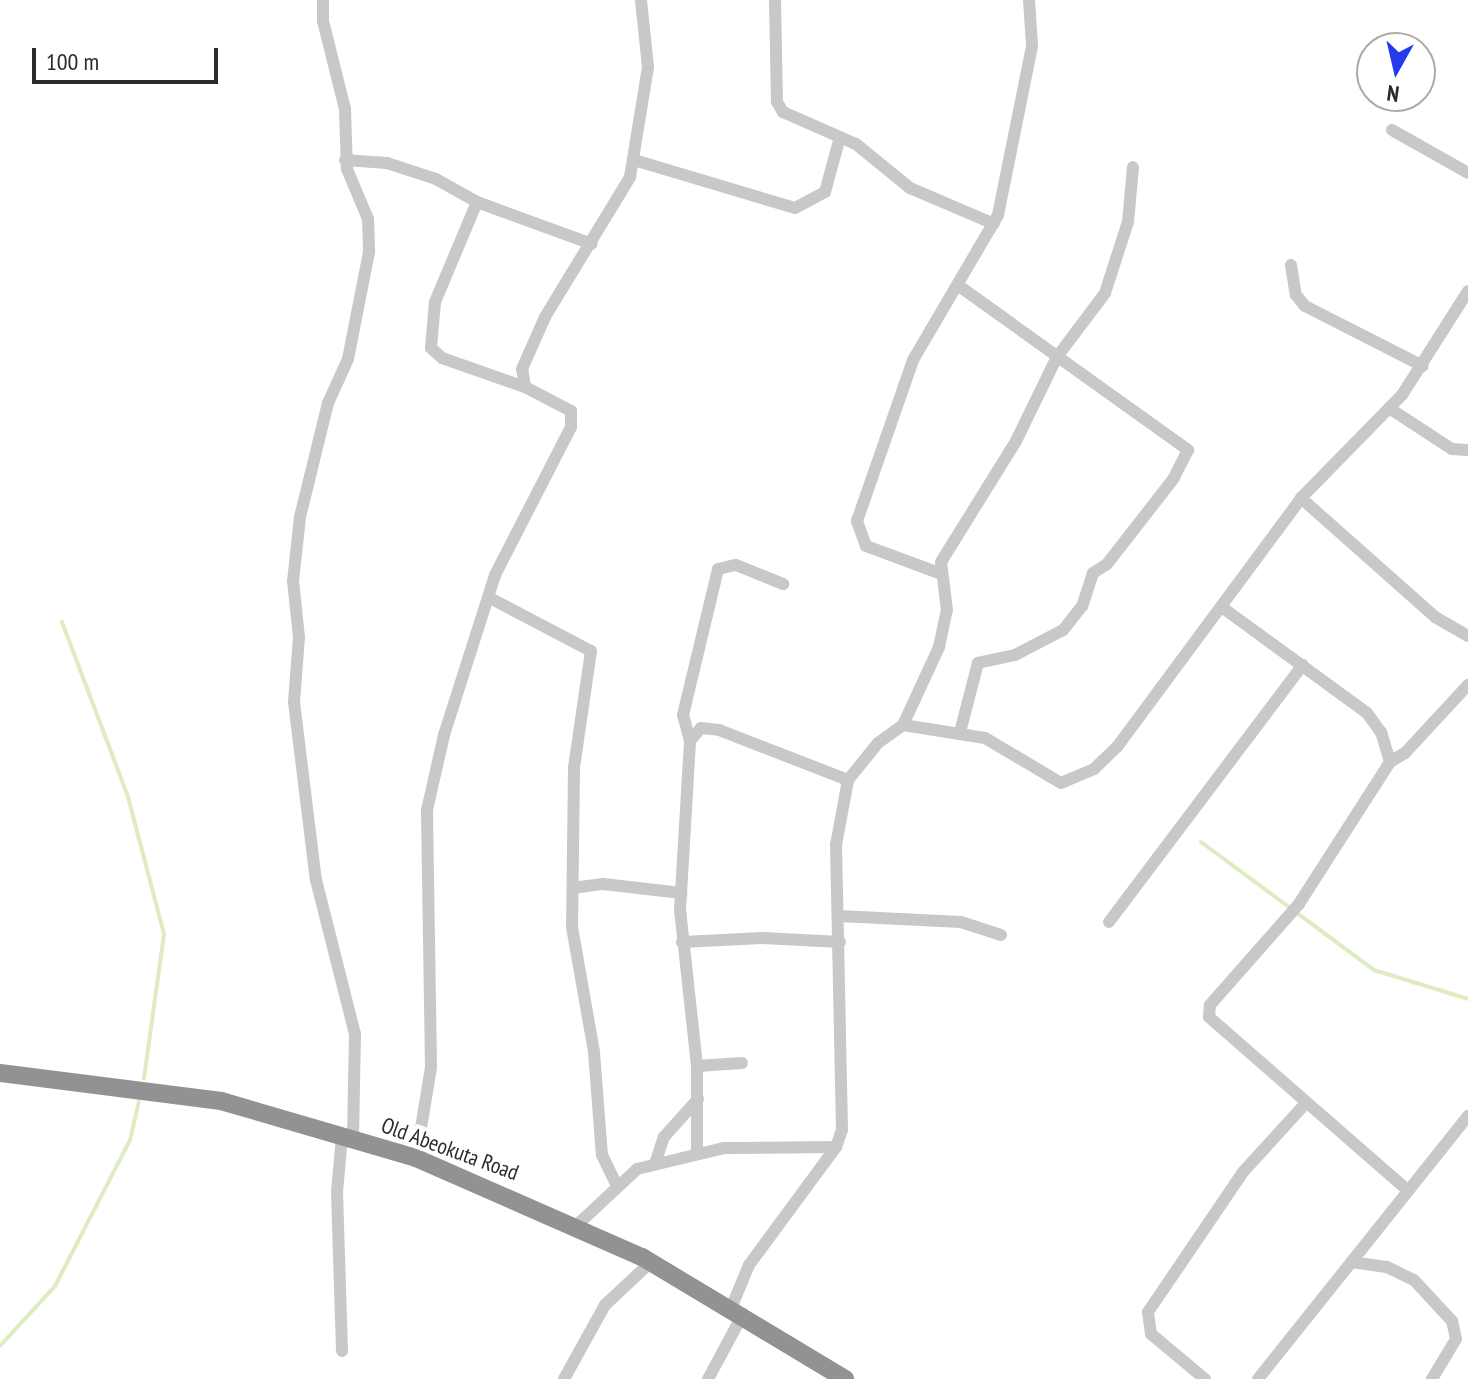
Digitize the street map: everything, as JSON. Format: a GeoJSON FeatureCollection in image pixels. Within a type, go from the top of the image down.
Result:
{"type":"FeatureCollection","features":[{"type":"Feature","properties":{"kind":"highway","name":"Old Abeokuta Road"},"geometry":{"type":"LineString","coordinates":[[0,1073],[221,1101],[416,1158],[577,1225],[651,1262],[738,1310],[845,1379]]}},
{"type":"Feature","properties":{"kind":"street"},"geometry":{"type":"LineString","coordinates":[[323,0],[323,21],[345,109],[345,160],[368,219],[369,252],[348,359],[328,403],[323,441],[300,517],[293,611],[299,637],[294,702],[299,765],[316,880],[355,1034],[347,1138],[337,1192],[342,1351]]}},
{"type":"Feature","properties":{"kind":"street"},"geometry":{"type":"LineString","coordinates":[[525,387],[522,369],[545,317],[630,177],[648,67],[641,0]]}},
{"type":"Feature","properties":{"kind":"street"},"geometry":{"type":"LineString","coordinates":[[775,0],[777,102],[794,121],[840,137],[910,188],[994,224]]}},
{"type":"Feature","properties":{"kind":"street"},"geometry":{"type":"LineString","coordinates":[[939,573],[866,546],[857,521],[913,360],[994,224],[1032,46],[1029,0]]}},
{"type":"Feature","properties":{"kind":"street"},"geometry":{"type":"LineString","coordinates":[[1392,130],[1468,173]]}},
{"type":"Feature","properties":{"kind":"street"},"geometry":{"type":"LineString","coordinates":[[634,160],[795,208],[825,192],[840,137]]}},
{"type":"Feature","properties":{"kind":"street"},"geometry":{"type":"LineString","coordinates":[[345,160],[407,169],[477,202],[592,244]]}},
{"type":"Feature","properties":{"kind":"street"},"geometry":{"type":"LineString","coordinates":[[708,1379],[738,1310],[749,1265],[836,1147],[844,1109],[836,845],[848,780],[878,743],[903,725],[939,647],[947,610],[939,573],[1016,441],[1057,357],[1094,309],[1115,269],[1128,222],[1133,167]]}},
{"type":"Feature","properties":{"kind":"street"},"geometry":{"type":"LineString","coordinates":[[416,1158],[431,1067],[427,810],[444,735],[505,553],[571,427],[571,411],[525,387],[442,358],[431,348],[435,302],[477,202]]}},
{"type":"Feature","properties":{"kind":"street"},"geometry":{"type":"LineString","coordinates":[[1291,265],[1296,295],[1305,306],[1423,366]]}},
{"type":"Feature","properties":{"kind":"street"},"geometry":{"type":"LineString","coordinates":[[959,286],[1179,440],[1187,458],[1107,564],[1093,573],[1082,606],[1063,630],[1015,655],[978,663],[960,732]]}},
{"type":"Feature","properties":{"kind":"street"},"geometry":{"type":"LineString","coordinates":[[903,725],[985,738],[1049,779],[1076,780],[1117,747],[1223,608],[1301,498],[1389,408],[1423,366],[1468,291]]}},
{"type":"Feature","properties":{"kind":"street"},"geometry":{"type":"LineString","coordinates":[[1389,408],[1452,449],[1468,450]]}},
{"type":"Feature","properties":{"kind":"street"},"geometry":{"type":"LineString","coordinates":[[1301,498],[1435,617],[1468,636]]}},
{"type":"Feature","properties":{"kind":"street"},"geometry":{"type":"LineString","coordinates":[[697,1154],[697,1066],[682,942],[681,893],[690,741],[683,715],[718,569],[736,565],[783,584]]}},
{"type":"Feature","properties":{"kind":"street"},"geometry":{"type":"LineString","coordinates":[[490,598],[591,651],[574,768],[572,927],[594,1052],[602,1155],[616,1184]]}},
{"type":"Feature","properties":{"kind":"street"},"geometry":{"type":"LineString","coordinates":[[1223,608],[1367,713],[1381,732],[1390,762]]}},
{"type":"Feature","properties":{"kind":"street"},"geometry":{"type":"LineString","coordinates":[[1109,922],[1303,665]]}},
{"type":"Feature","properties":{"kind":"street"},"geometry":{"type":"LineString","coordinates":[[1406,1189],[1213,1024],[1210,1005],[1299,904],[1390,762],[1405,753],[1468,685]]}},
{"type":"Feature","properties":{"kind":"street"},"geometry":{"type":"LineString","coordinates":[[690,741],[701,728],[719,730],[848,780]]}},
{"type":"Feature","properties":{"kind":"street"},"geometry":{"type":"LineString","coordinates":[[573,888],[603,884],[681,893]]}},
{"type":"Feature","properties":{"kind":"street"},"geometry":{"type":"LineString","coordinates":[[839,916],[961,922],[1001,935]]}},
{"type":"Feature","properties":{"kind":"street"},"geometry":{"type":"LineString","coordinates":[[682,942],[762,938],[840,942]]}},
{"type":"Feature","properties":{"kind":"street"},"geometry":{"type":"LineString","coordinates":[[697,1066],[742,1063]]}},
{"type":"Feature","properties":{"kind":"street"},"geometry":{"type":"LineString","coordinates":[[655,1164],[675,1122],[698,1099]]}},
{"type":"Feature","properties":{"kind":"street"},"geometry":{"type":"LineString","coordinates":[[1205,1379],[1151,1334],[1148,1312],[1243,1172],[1306,1103]]}},
{"type":"Feature","properties":{"kind":"street"},"geometry":{"type":"LineString","coordinates":[[1258,1379],[1406,1189],[1468,1116]]}},
{"type":"Feature","properties":{"kind":"street"},"geometry":{"type":"LineString","coordinates":[[675,1122],[697,1132]]}},
{"type":"Feature","properties":{"kind":"street"},"geometry":{"type":"LineString","coordinates":[[577,1225],[616,1184],[655,1164],[724,1148],[836,1147]]}},
{"type":"Feature","properties":{"kind":"street"},"geometry":{"type":"LineString","coordinates":[[564,1379],[605,1305],[651,1262]]}},
{"type":"Feature","properties":{"kind":"street"},"geometry":{"type":"LineString","coordinates":[[1351,1262],[1387,1267],[1414,1280],[1452,1321],[1456,1339],[1432,1379]]}},
{"type":"Feature","properties":{"kind":"waterway"},"geometry":{"type":"LineString","coordinates":[[62,622],[128,797],[164,934],[144,1079]]}},
{"type":"Feature","properties":{"kind":"waterway"},"geometry":{"type":"LineString","coordinates":[[1201,842],[1374,970],[1468,999]]}},
{"type":"Feature","properties":{"kind":"waterway"},"geometry":{"type":"LineString","coordinates":[[0,1346],[55,1286],[130,1140],[139,1102]]}}]}
